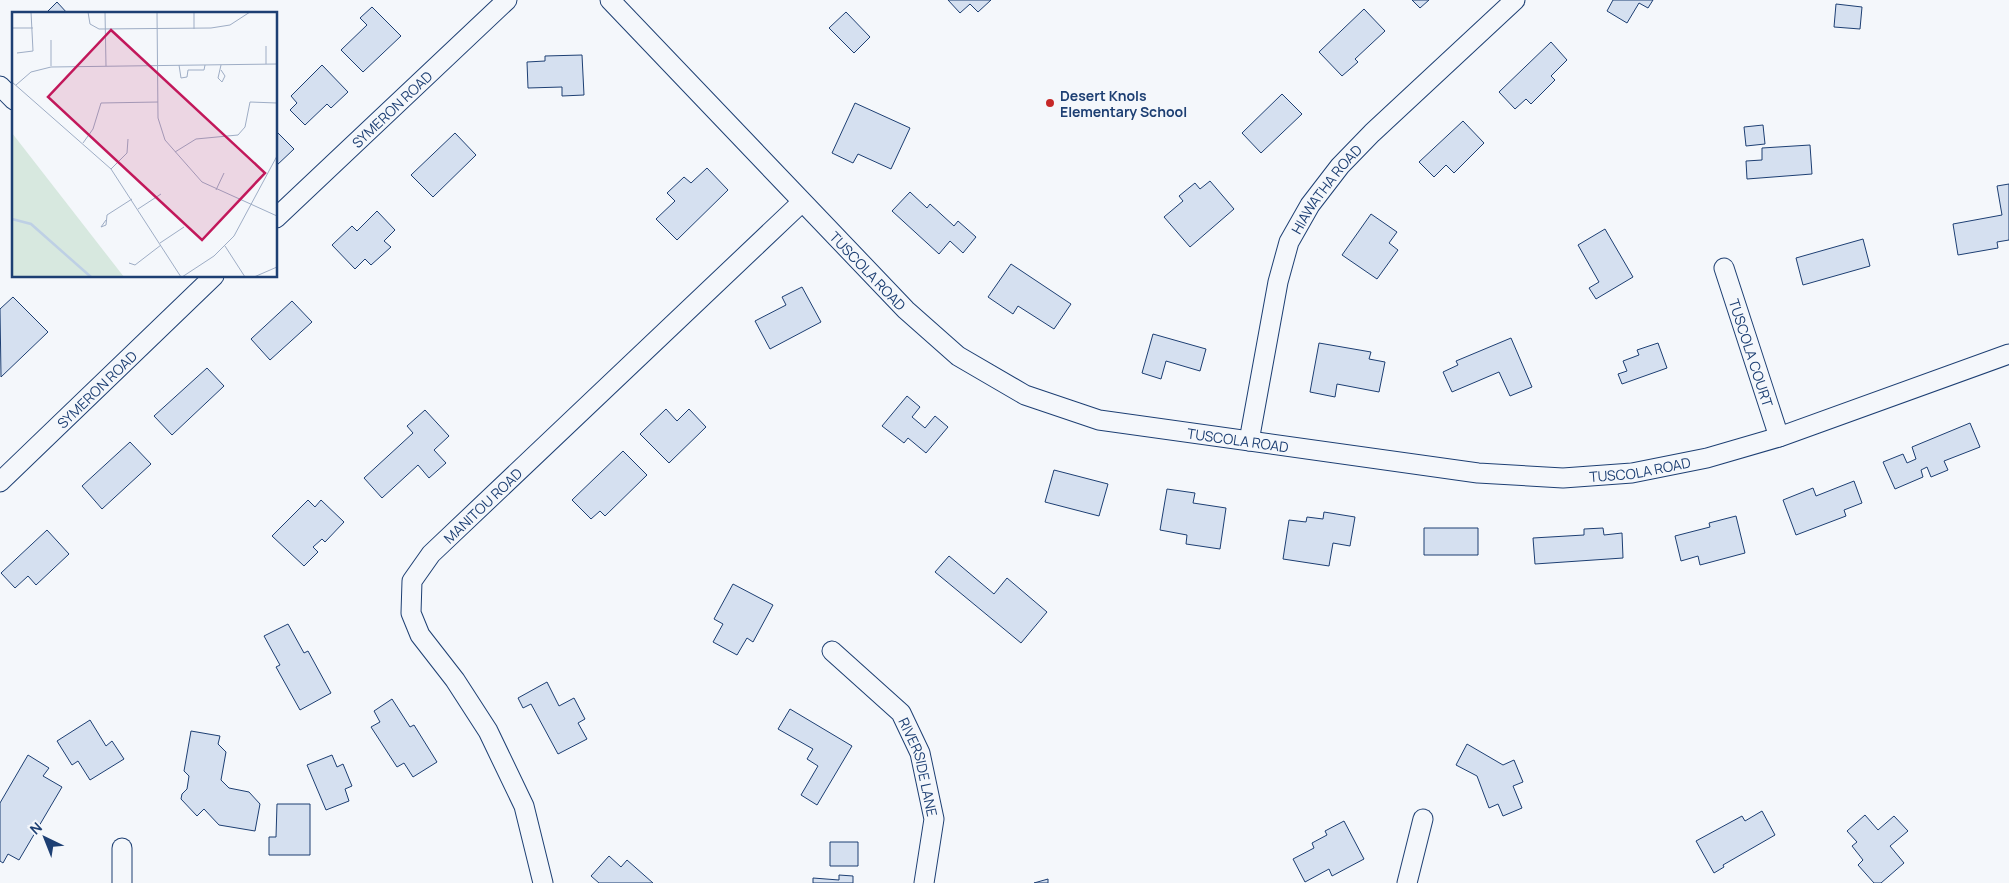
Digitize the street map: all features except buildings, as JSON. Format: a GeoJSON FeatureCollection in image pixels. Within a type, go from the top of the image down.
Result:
{"type":"FeatureCollection","features":[{"type":"Feature","properties":{"kind":"street","name":"SYMERON ROAD"},"geometry":{"type":"LineString","coordinates":[[278,216],[507,0]]}},
{"type":"Feature","properties":{"kind":"street","name":"TUSCOLA ROAD"},"geometry":{"type":"LineString","coordinates":[[610,0],[906,310],[958,356],[1025,395],[1099,420],[1478,473],[1564,478],[1632,473],[1707,458],[1779,437],[2009,354]]}},
{"type":"Feature","properties":{"kind":"street","name":"HIAWATHA ROAD"},"geometry":{"type":"LineString","coordinates":[[1249,441],[1278,282],[1289,242],[1310,205],[1340,166],[1515,0]]}},
{"type":"Feature","properties":{"kind":"street"},"geometry":{"type":"LineString","coordinates":[[0,86],[12,98]]}},
{"type":"Feature","properties":{"kind":"street","name":"MANITOU ROAD"},"geometry":{"type":"LineString","coordinates":[[542,883],[524,806],[488,731],[455,680],[420,635],[410,613],[412,581],[432,554],[802,202]]}},
{"type":"Feature","properties":{"kind":"street","name":"TUSCOLA COURT"},"geometry":{"type":"LineString","coordinates":[[1724,268],[1779,437]]}},
{"type":"Feature","properties":{"kind":"street","name":"SYMERON ROAD"},"geometry":{"type":"LineString","coordinates":[[0,482],[204,280]]}},
{"type":"Feature","properties":{"kind":"street","name":"RIVERSIDE LANE"},"geometry":{"type":"LineString","coordinates":[[832,651],[901,713],[920,754],[934,819],[924,883]]}},
{"type":"Feature","properties":{"kind":"street"},"geometry":{"type":"LineString","coordinates":[[1407,883],[1423,819]]}},
{"type":"Feature","properties":{"kind":"street"},"geometry":{"type":"LineString","coordinates":[[122,848],[122,883]]}},
{"type":"Feature","properties":{"kind":"place","name":"Desert Knols Elementary School"},"geometry":{"type":"Point","coordinates":[1050,103]}}]}
